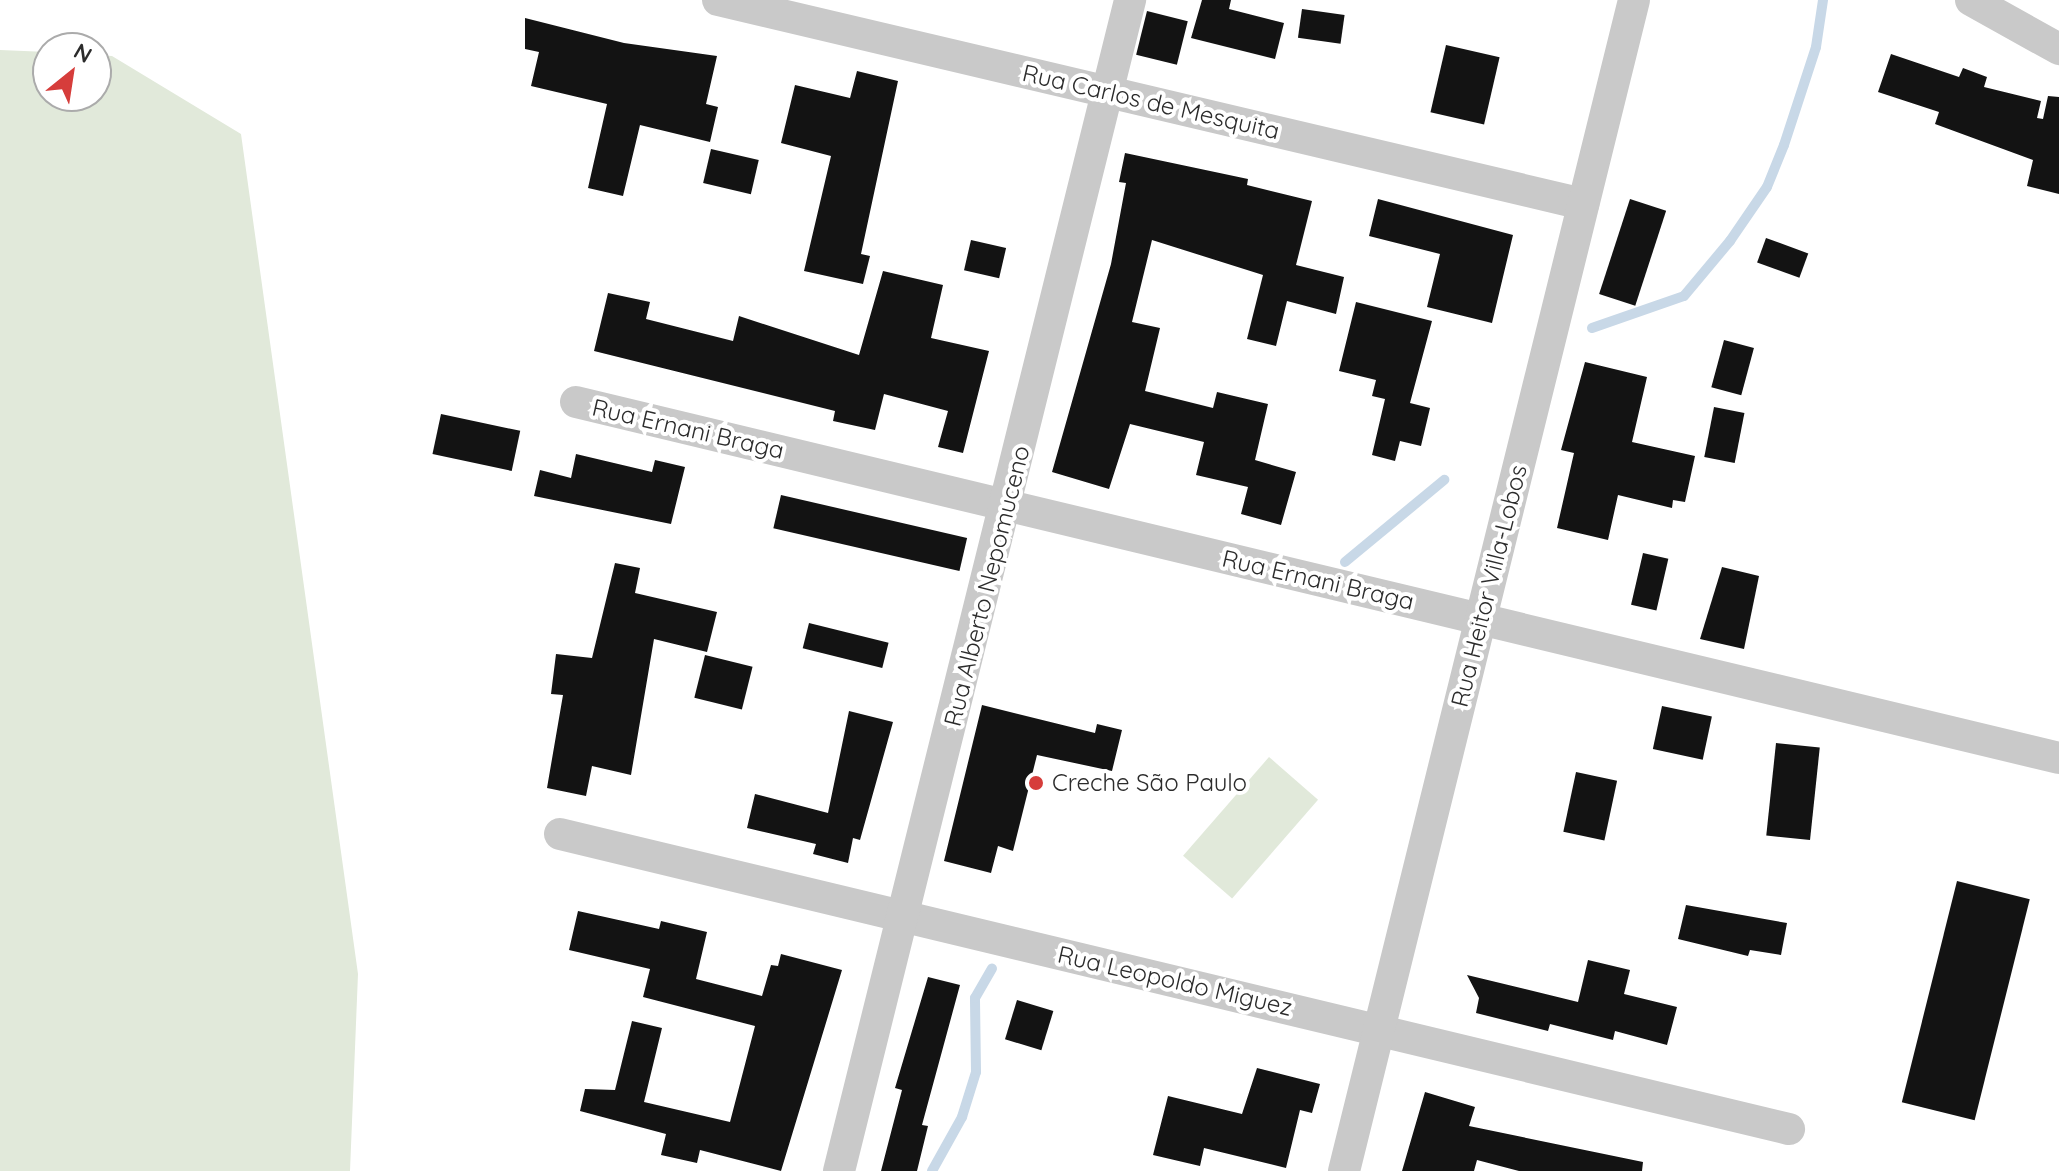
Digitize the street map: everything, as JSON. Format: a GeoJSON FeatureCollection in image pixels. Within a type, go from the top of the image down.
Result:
{"type":"FeatureCollection","features":[{"type":"Feature","properties":{"kind":"street","name":"Rua Carlos de Mesquita"},"geometry":{"type":"LineString","coordinates":[[718,0],[1583,204]]}},
{"type":"Feature","properties":{"kind":"street","name":"Rua Alberto Nepomuceno"},"geometry":{"type":"LineString","coordinates":[[839,1171],[906,917],[1130,0]]}},
{"type":"Feature","properties":{"kind":"street","name":"Rua Heitor Villa-Lobos"},"geometry":{"type":"LineString","coordinates":[[1344,1171],[1634,0]]}},
{"type":"Feature","properties":{"kind":"street"},"geometry":{"type":"LineString","coordinates":[[1971,0],[2059,49]]}},
{"type":"Feature","properties":{"kind":"street","name":"Rua Ernani Braga"},"geometry":{"type":"LineString","coordinates":[[576,402],[2059,758]]}},
{"type":"Feature","properties":{"kind":"street","name":"Rua Leopoldo Miguez"},"geometry":{"type":"LineString","coordinates":[[560,834],[1789,1129]]}},
{"type":"Feature","properties":{"kind":"green space"},"geometry":{"type":"Polygon","coordinates":[[[0,50],[32,51],[32,112],[112,112],[112,56],[241,134],[358,974],[350,1171],[0,1171],[0,50]]]}},
{"type":"Feature","properties":{"kind":"green space"},"geometry":{"type":"Polygon","coordinates":[[[1269,757],[1318,800],[1232,899],[1183,856],[1269,757]]]}},
{"type":"Feature","properties":{"kind":"building"},"geometry":{"type":"Polygon","coordinates":[[[1202,0],[1231,0],[1229,9],[1284,23],[1275,59],[1191,38],[1202,0]]]}},
{"type":"Feature","properties":{"kind":"building"},"geometry":{"type":"Polygon","coordinates":[[[1302,9],[1345,15],[1341,44],[1298,38],[1302,9]]]}},
{"type":"Feature","properties":{"kind":"building"},"geometry":{"type":"Polygon","coordinates":[[[1147,11],[1188,21],[1177,65],[1136,55],[1147,11]]]}},
{"type":"Feature","properties":{"kind":"building"},"geometry":{"type":"Polygon","coordinates":[[[525,18],[624,43],[717,56],[706,104],[718,107],[710,142],[640,125],[623,196],[588,188],[607,104],[531,86],[539,52],[525,49],[525,18]]]}},
{"type":"Feature","properties":{"kind":"building"},"geometry":{"type":"Polygon","coordinates":[[[1446,45],[1500,57],[1484,125],[1430,112],[1446,45]]]}},
{"type":"Feature","properties":{"kind":"building"},"geometry":{"type":"Polygon","coordinates":[[[1891,54],[1959,77],[1963,68],[1987,77],[1984,87],[2041,101],[2037,118],[2043,119],[2048,96],[2059,97],[2059,194],[2027,186],[2033,160],[1935,124],[1939,112],[1878,92],[1891,54]]]}},
{"type":"Feature","properties":{"kind":"building"},"geometry":{"type":"Polygon","coordinates":[[[857,71],[898,81],[861,254],[870,256],[863,284],[804,271],[831,156],[781,143],[795,85],[850,98],[857,71]]]}},
{"type":"Feature","properties":{"kind":"building"},"geometry":{"type":"Polygon","coordinates":[[[711,149],[759,160],[751,194],[703,183],[711,149]]]}},
{"type":"Feature","properties":{"kind":"building"},"geometry":{"type":"Polygon","coordinates":[[[1125,153],[1248,179],[1247,185],[1312,201],[1296,265],[1344,277],[1336,314],[1287,301],[1276,346],[1247,339],[1263,275],[1152,240],[1132,322],[1160,328],[1145,391],[1213,408],[1217,392],[1268,404],[1255,460],[1296,472],[1281,525],[1241,514],[1248,487],[1196,475],[1204,442],[1130,424],[1109,489],[1052,472],[1111,264],[1126,183],[1119,182],[1125,153]]]}},
{"type":"Feature","properties":{"kind":"building"},"geometry":{"type":"Polygon","coordinates":[[[1378,199],[1513,235],[1492,323],[1427,307],[1440,254],[1369,236],[1378,199]]]}},
{"type":"Feature","properties":{"kind":"building"},"geometry":{"type":"Polygon","coordinates":[[[1630,199],[1666,211],[1635,306],[1599,294],[1630,199]]]}},
{"type":"Feature","properties":{"kind":"building"},"geometry":{"type":"Polygon","coordinates":[[[1766,238],[1808,253],[1799,278],[1757,262],[1766,238]]]}},
{"type":"Feature","properties":{"kind":"building"},"geometry":{"type":"Polygon","coordinates":[[[971,240],[1006,248],[999,278],[964,270],[971,240]]]}},
{"type":"Feature","properties":{"kind":"building"},"geometry":{"type":"Polygon","coordinates":[[[883,271],[943,285],[931,338],[989,351],[963,453],[938,447],[948,411],[884,394],[875,430],[833,421],[835,411],[594,351],[608,293],[650,302],[646,319],[733,341],[739,316],[859,355],[883,271]]]}},
{"type":"Feature","properties":{"kind":"building"},"geometry":{"type":"Polygon","coordinates":[[[1356,302],[1432,321],[1410,403],[1430,408],[1421,446],[1400,441],[1395,461],[1372,455],[1385,399],[1372,396],[1376,380],[1339,371],[1356,302]]]}},
{"type":"Feature","properties":{"kind":"building"},"geometry":{"type":"Polygon","coordinates":[[[1724,340],[1754,348],[1741,395],[1711,387],[1724,340]]]}},
{"type":"Feature","properties":{"kind":"building"},"geometry":{"type":"Polygon","coordinates":[[[1585,362],[1647,377],[1632,442],[1695,456],[1685,502],[1673,500],[1672,508],[1618,495],[1608,540],[1557,528],[1574,453],[1561,450],[1585,362]]]}},
{"type":"Feature","properties":{"kind":"building"},"geometry":{"type":"Polygon","coordinates":[[[1714,407],[1744,413],[1735,463],[1704,457],[1714,407]]]}},
{"type":"Feature","properties":{"kind":"building"},"geometry":{"type":"Polygon","coordinates":[[[441,414],[520,431],[512,471],[432,454],[441,414]]]}},
{"type":"Feature","properties":{"kind":"building"},"geometry":{"type":"Polygon","coordinates":[[[576,454],[652,472],[655,460],[685,467],[671,524],[534,496],[540,470],[571,478],[576,454]]]}},
{"type":"Feature","properties":{"kind":"building"},"geometry":{"type":"Polygon","coordinates":[[[781,495],[967,538],[959,571],[773,528],[781,495]]]}},
{"type":"Feature","properties":{"kind":"building"},"geometry":{"type":"Polygon","coordinates":[[[1643,553],[1668,559],[1656,610],[1631,605],[1643,553]]]}},
{"type":"Feature","properties":{"kind":"building"},"geometry":{"type":"Polygon","coordinates":[[[615,563],[640,568],[635,593],[717,612],[707,652],[654,639],[631,775],[592,766],[586,796],[547,788],[563,695],[551,694],[556,654],[592,658],[615,563]]]}},
{"type":"Feature","properties":{"kind":"building"},"geometry":{"type":"Polygon","coordinates":[[[1722,567],[1759,576],[1744,649],[1700,639],[1722,567]]]}},
{"type":"Feature","properties":{"kind":"building"},"geometry":{"type":"Polygon","coordinates":[[[809,623],[889,643],[882,668],[803,648],[809,623]]]}},
{"type":"Feature","properties":{"kind":"building"},"geometry":{"type":"Polygon","coordinates":[[[705,655],[753,667],[742,710],[694,698],[705,655]]]}},
{"type":"Feature","properties":{"kind":"building"},"geometry":{"type":"Polygon","coordinates":[[[982,705],[1095,733],[1097,724],[1122,730],[1112,771],[1037,755],[1013,851],[998,846],[991,873],[944,861],[982,705]]]}},
{"type":"Feature","properties":{"kind":"building"},"geometry":{"type":"Polygon","coordinates":[[[1662,706],[1712,717],[1703,760],[1653,749],[1662,706]]]}},
{"type":"Feature","properties":{"kind":"building"},"geometry":{"type":"Polygon","coordinates":[[[849,711],[893,722],[860,840],[853,838],[848,863],[813,854],[816,844],[747,828],[755,794],[828,813],[849,711]]]}},
{"type":"Feature","properties":{"kind":"building"},"geometry":{"type":"Polygon","coordinates":[[[1776,743],[1820,748],[1810,840],[1766,835],[1776,743]]]}},
{"type":"Feature","properties":{"kind":"building"},"geometry":{"type":"Polygon","coordinates":[[[1576,772],[1617,781],[1604,840],[1563,832],[1576,772]]]}},
{"type":"Feature","properties":{"kind":"building"},"geometry":{"type":"Polygon","coordinates":[[[1957,881],[2030,899],[1975,1120],[1902,1102],[1957,881]]]}},
{"type":"Feature","properties":{"kind":"building"},"geometry":{"type":"Polygon","coordinates":[[[1686,905],[1787,923],[1781,955],[1750,950],[1748,956],[1678,939],[1686,905]]]}},
{"type":"Feature","properties":{"kind":"building"},"geometry":{"type":"Polygon","coordinates":[[[578,911],[659,929],[661,921],[707,932],[696,979],[762,996],[771,965],[778,966],[781,954],[842,970],[781,1171],[700,1150],[697,1163],[661,1155],[666,1134],[580,1111],[585,1089],[615,1090],[632,1021],[662,1028],[644,1102],[730,1122],[755,1026],[643,997],[650,969],[569,950],[578,911]]]}},
{"type":"Feature","properties":{"kind":"building"},"geometry":{"type":"Polygon","coordinates":[[[1588,960],[1630,970],[1624,994],[1677,1007],[1667,1045],[1615,1031],[1613,1040],[1550,1024],[1548,1031],[1476,1013],[1479,998],[1467,975],[1578,1002],[1588,960]]]}},
{"type":"Feature","properties":{"kind":"building"},"geometry":{"type":"Polygon","coordinates":[[[928,977],[960,985],[922,1125],[928,1126],[917,1171],[881,1171],[902,1090],[895,1088],[928,977]]]}},
{"type":"Feature","properties":{"kind":"building"},"geometry":{"type":"Polygon","coordinates":[[[1017,1000],[1053,1011],[1041,1050],[1005,1039],[1017,1000]]]}},
{"type":"Feature","properties":{"kind":"building"},"geometry":{"type":"Polygon","coordinates":[[[1257,1068],[1320,1084],[1312,1113],[1300,1110],[1286,1168],[1204,1148],[1200,1166],[1153,1155],[1168,1096],[1242,1114],[1257,1068]]]}},
{"type":"Feature","properties":{"kind":"building"},"geometry":{"type":"Polygon","coordinates":[[[1425,1092],[1475,1107],[1469,1126],[1643,1162],[1642,1171],[1519,1171],[1477,1160],[1474,1171],[1402,1171],[1425,1092]]]}},
{"type":"Feature","properties":{"kind":"waterway"},"geometry":{"type":"LineString","coordinates":[[1592,328],[1684,296],[1730,241],[1767,187],[1784,145],[1816,47],[1823,0]]}},
{"type":"Feature","properties":{"kind":"waterway"},"geometry":{"type":"LineString","coordinates":[[1345,562],[1444,480]]}},
{"type":"Feature","properties":{"kind":"waterway"},"geometry":{"type":"LineString","coordinates":[[932,1171],[962,1117],[976,1072],[975,998],[992,968]]}},
{"type":"Feature","properties":{"kind":"place","name":"Creche São Paulo"},"geometry":{"type":"Point","coordinates":[1036,783]}}]}
